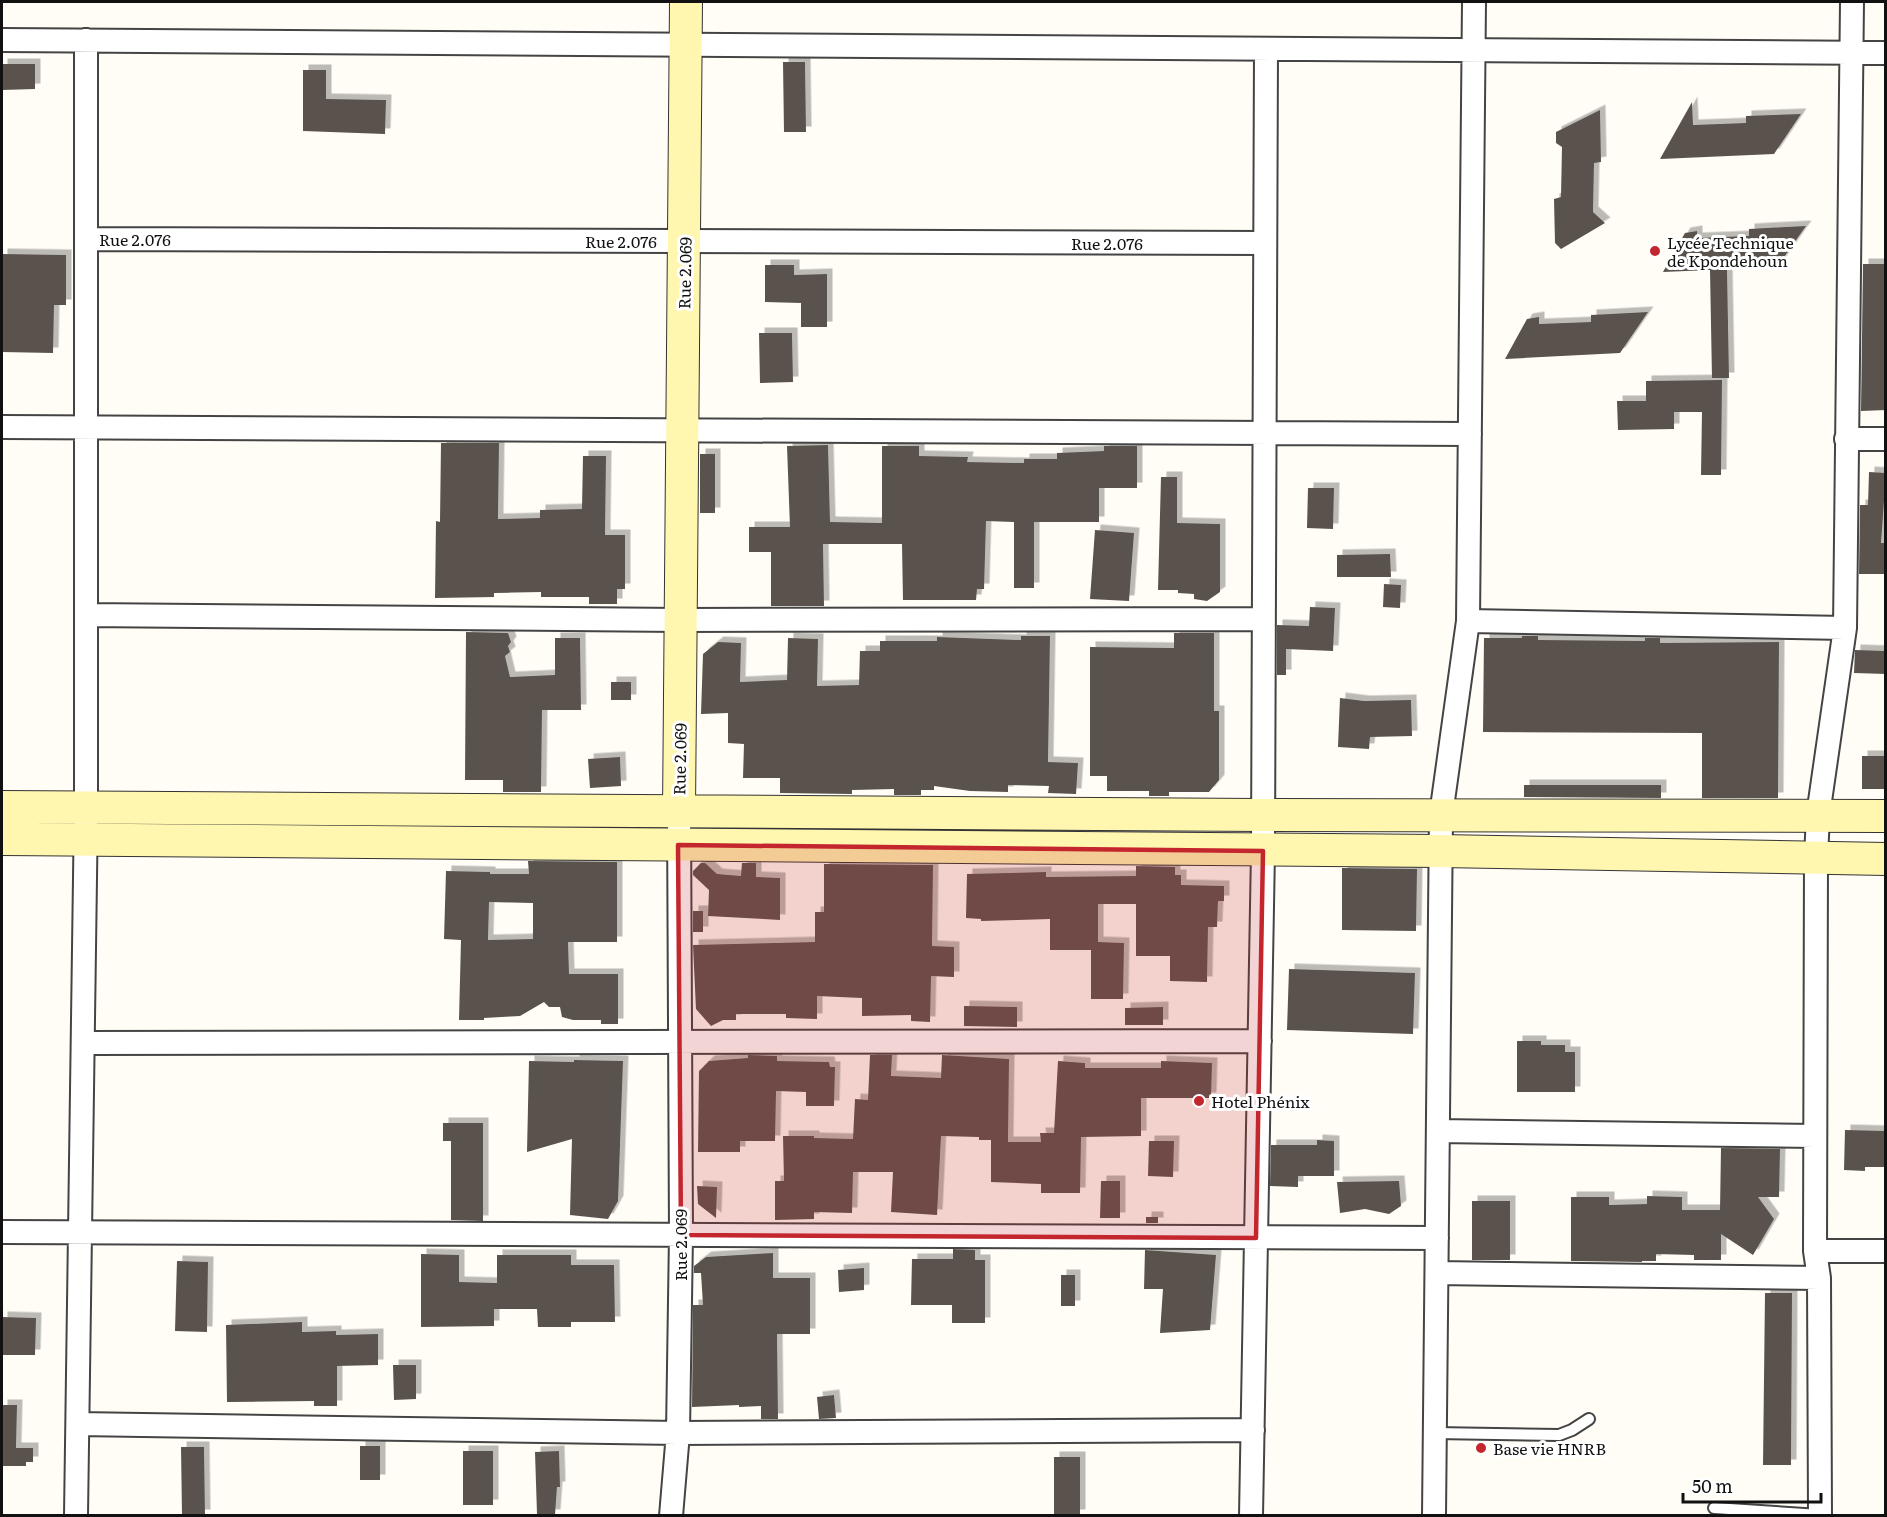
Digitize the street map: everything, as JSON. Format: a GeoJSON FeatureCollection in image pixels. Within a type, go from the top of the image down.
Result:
{"type":"FeatureCollection","features":[{"type":"Feature","properties":{"kind":"street","name":"Rue 2.069"},"geometry":{"type":"LineString","coordinates":[[671,1515],[678,1433],[681,1235],[678,846],[686,2]]}},
{"type":"Feature","properties":{"kind":"street"},"geometry":{"type":"LineString","coordinates":[[1434,1515],[1440,851],[1441,815],[1468,621],[1474,2]]}},
{"type":"Feature","properties":{"kind":"street"},"geometry":{"type":"LineString","coordinates":[[1820,1515],[1819,1278],[1815,1251],[1816,858],[1818,815],[1845,628],[1851,2]]}},
{"type":"Feature","properties":{"kind":"street"},"geometry":{"type":"LineString","coordinates":[[2,40],[1886,53]]}},
{"type":"Feature","properties":{"kind":"street"},"geometry":{"type":"LineString","coordinates":[[76,1515],[86,807],[86,40]]}},
{"type":"Feature","properties":{"kind":"street"},"geometry":{"type":"LineString","coordinates":[[1251,1515],[1263,851],[1266,49]]}},
{"type":"Feature","properties":{"kind":"street","name":"Rue 2.076"},"geometry":{"type":"LineString","coordinates":[[86,239],[1265,243]]}},
{"type":"Feature","properties":{"kind":"street"},"geometry":{"type":"LineString","coordinates":[[2,428],[1470,434]]}},
{"type":"Feature","properties":{"kind":"street"},"geometry":{"type":"LineString","coordinates":[[1846,439],[1886,439]]}},
{"type":"Feature","properties":{"kind":"street"},"geometry":{"type":"LineString","coordinates":[[86,615],[681,620],[1263,619]]}},
{"type":"Feature","properties":{"kind":"street"},"geometry":{"type":"LineString","coordinates":[[1468,621],[1845,628]]}},
{"type":"Feature","properties":{"kind":"street"},"geometry":{"type":"LineString","coordinates":[[2,807],[1262,815],[1886,816]]}},
{"type":"Feature","properties":{"kind":"street"},"geometry":{"type":"LineString","coordinates":[[2,839],[1440,851],[1886,858]]}},
{"type":"Feature","properties":{"kind":"street"},"geometry":{"type":"LineString","coordinates":[[82,1043],[1260,1041]]}},
{"type":"Feature","properties":{"kind":"street"},"geometry":{"type":"LineString","coordinates":[[1438,1131],[1815,1136]]}},
{"type":"Feature","properties":{"kind":"street"},"geometry":{"type":"LineString","coordinates":[[2,1232],[1437,1238]]}},
{"type":"Feature","properties":{"kind":"street"},"geometry":{"type":"LineString","coordinates":[[1815,1251],[1886,1251]]}},
{"type":"Feature","properties":{"kind":"street"},"geometry":{"type":"LineString","coordinates":[[1437,1273],[1819,1278]]}},
{"type":"Feature","properties":{"kind":"street"},"geometry":{"type":"LineString","coordinates":[[78,1424],[678,1433],[1253,1430]]}},
{"type":"Feature","properties":{"kind":"lane"},"geometry":{"type":"LineString","coordinates":[[1435,1433],[1558,1435],[1572,1430],[1589,1419]]}},
{"type":"Feature","properties":{"kind":"lane"},"geometry":{"type":"LineString","coordinates":[[1714,1509],[1820,1515]]}},
{"type":"Feature","properties":{"kind":"highlighted area"},"geometry":{"type":"Polygon","coordinates":[[[678,845],[1263,851],[1256,1238],[681,1235],[678,845]]]}},
{"type":"Feature","properties":{"kind":"building"},"geometry":{"type":"Polygon","coordinates":[[[783,62],[805,62],[806,132],[784,132],[783,62]]]}},
{"type":"Feature","properties":{"kind":"building"},"geometry":{"type":"Polygon","coordinates":[[[2,64],[35,64],[35,89],[2,90],[2,64]]]}},
{"type":"Feature","properties":{"kind":"building"},"geometry":{"type":"Polygon","coordinates":[[[303,70],[326,70],[326,99],[386,100],[385,134],[303,131],[303,70]]]}},
{"type":"Feature","properties":{"kind":"building"},"geometry":{"type":"Polygon","coordinates":[[[1692,102],[1693,125],[1746,123],[1746,116],[1801,114],[1774,154],[1660,159],[1692,102]]]}},
{"type":"Feature","properties":{"kind":"building"},"geometry":{"type":"Polygon","coordinates":[[[1600,110],[1601,162],[1594,163],[1593,212],[1605,223],[1561,249],[1555,243],[1554,199],[1561,197],[1562,147],[1556,143],[1556,132],[1600,110]]]}},
{"type":"Feature","properties":{"kind":"building"},"geometry":{"type":"Polygon","coordinates":[[[1806,226],[1777,267],[1727,270],[1729,378],[1712,378],[1710,270],[1663,272],[1685,233],[1697,231],[1697,238],[1749,236],[1749,229],[1806,226]]]}},
{"type":"Feature","properties":{"kind":"building"},"geometry":{"type":"Polygon","coordinates":[[[2,254],[66,255],[66,305],[54,305],[53,353],[2,352],[2,254]]]}},
{"type":"Feature","properties":{"kind":"building"},"geometry":{"type":"Polygon","coordinates":[[[1863,264],[1884,264],[1886,410],[1861,411],[1863,264]]]}},
{"type":"Feature","properties":{"kind":"building"},"geometry":{"type":"Polygon","coordinates":[[[765,265],[794,265],[794,275],[827,274],[827,327],[801,327],[801,303],[765,302],[765,265]]]}},
{"type":"Feature","properties":{"kind":"building"},"geometry":{"type":"Polygon","coordinates":[[[1648,312],[1620,353],[1505,359],[1527,319],[1539,317],[1539,324],[1591,322],[1591,315],[1648,312]]]}},
{"type":"Feature","properties":{"kind":"building"},"geometry":{"type":"Polygon","coordinates":[[[759,333],[792,333],[793,382],[760,383],[759,333]]]}},
{"type":"Feature","properties":{"kind":"building"},"geometry":{"type":"Polygon","coordinates":[[[1722,380],[1721,475],[1701,475],[1702,412],[1674,412],[1674,429],[1618,430],[1617,401],[1646,401],[1646,381],[1722,380]]]}},
{"type":"Feature","properties":{"kind":"building"},"geometry":{"type":"Polygon","coordinates":[[[441,443],[499,443],[498,519],[540,518],[540,510],[582,509],[583,456],[606,456],[605,535],[625,535],[625,589],[617,589],[617,604],[589,604],[589,597],[541,597],[541,592],[494,593],[494,597],[435,598],[436,521],[440,522],[441,443]]]}},
{"type":"Feature","properties":{"kind":"building"},"geometry":{"type":"Polygon","coordinates":[[[828,445],[830,522],[882,523],[882,446],[919,446],[919,456],[968,457],[967,462],[1024,463],[1024,459],[1057,459],[1057,453],[1104,451],[1104,446],[1137,446],[1137,488],[1099,488],[1099,522],[1034,522],[1034,588],[1014,588],[1014,522],[986,521],[984,589],[977,589],[976,600],[903,600],[902,544],[823,544],[824,606],[771,606],[771,552],[749,552],[749,527],[790,527],[787,446],[828,445]]]}},
{"type":"Feature","properties":{"kind":"building"},"geometry":{"type":"Polygon","coordinates":[[[700,454],[715,454],[715,513],[700,513],[700,454]]]}},
{"type":"Feature","properties":{"kind":"building"},"geometry":{"type":"Polygon","coordinates":[[[1869,472],[1886,473],[1881,543],[1886,543],[1886,574],[1859,574],[1860,505],[1868,505],[1869,472]]]}},
{"type":"Feature","properties":{"kind":"building"},"geometry":{"type":"Polygon","coordinates":[[[1161,477],[1177,477],[1177,523],[1220,524],[1220,592],[1207,601],[1194,599],[1194,594],[1178,593],[1178,590],[1158,590],[1161,477]]]}},
{"type":"Feature","properties":{"kind":"building"},"geometry":{"type":"Polygon","coordinates":[[[1308,488],[1334,488],[1333,529],[1307,528],[1308,488]]]}},
{"type":"Feature","properties":{"kind":"building"},"geometry":{"type":"Polygon","coordinates":[[[1095,530],[1134,533],[1129,601],[1090,599],[1095,530]]]}},
{"type":"Feature","properties":{"kind":"building"},"geometry":{"type":"Polygon","coordinates":[[[1390,554],[1391,577],[1337,577],[1337,555],[1390,554]]]}},
{"type":"Feature","properties":{"kind":"building"},"geometry":{"type":"Polygon","coordinates":[[[1384,584],[1401,585],[1400,608],[1383,607],[1384,584]]]}},
{"type":"Feature","properties":{"kind":"building"},"geometry":{"type":"Polygon","coordinates":[[[1310,607],[1335,608],[1333,651],[1286,649],[1286,675],[1277,675],[1277,625],[1309,626],[1310,607]]]}},
{"type":"Feature","properties":{"kind":"building"},"geometry":{"type":"Polygon","coordinates":[[[466,632],[508,633],[511,642],[508,646],[510,652],[505,656],[510,677],[555,675],[555,638],[580,638],[581,710],[542,710],[541,792],[503,792],[503,780],[465,780],[466,632]]]}},
{"type":"Feature","properties":{"kind":"building"},"geometry":{"type":"Polygon","coordinates":[[[1174,633],[1214,633],[1214,711],[1219,711],[1219,780],[1209,792],[1169,792],[1169,796],[1149,796],[1149,791],[1107,791],[1107,776],[1090,776],[1090,647],[1174,648],[1174,633]]]}},
{"type":"Feature","properties":{"kind":"building"},"geometry":{"type":"Polygon","coordinates":[[[1021,636],[1050,636],[1048,762],[1078,763],[1076,794],[1048,793],[1049,786],[1008,785],[1008,792],[970,791],[934,786],[934,790],[921,790],[921,795],[894,795],[894,789],[852,790],[852,794],[780,793],[780,778],[743,778],[744,744],[728,743],[728,713],[701,714],[703,654],[718,642],[741,643],[740,682],[787,680],[788,638],[818,639],[817,686],[859,685],[860,651],[880,651],[880,641],[937,641],[937,637],[1021,640],[1021,636]]]}},
{"type":"Feature","properties":{"kind":"building"},"geometry":{"type":"Polygon","coordinates":[[[1522,636],[1538,636],[1538,640],[1645,641],[1645,638],[1660,638],[1660,643],[1779,642],[1778,798],[1702,798],[1702,733],[1483,732],[1484,638],[1522,638],[1522,636]]]}},
{"type":"Feature","properties":{"kind":"building"},"geometry":{"type":"Polygon","coordinates":[[[1855,650],[1886,651],[1886,674],[1854,673],[1855,650]]]}},
{"type":"Feature","properties":{"kind":"building"},"geometry":{"type":"Polygon","coordinates":[[[611,682],[631,682],[631,700],[611,700],[611,682]]]}},
{"type":"Feature","properties":{"kind":"building"},"geometry":{"type":"Polygon","coordinates":[[[1340,698],[1364,701],[1411,700],[1412,736],[1370,737],[1369,749],[1338,747],[1340,698]]]}},
{"type":"Feature","properties":{"kind":"building"},"geometry":{"type":"Polygon","coordinates":[[[1862,756],[1886,756],[1886,789],[1862,789],[1862,756]]]}},
{"type":"Feature","properties":{"kind":"building"},"geometry":{"type":"Polygon","coordinates":[[[620,757],[621,786],[590,788],[588,759],[620,757]]]}},
{"type":"Feature","properties":{"kind":"building"},"geometry":{"type":"Polygon","coordinates":[[[1524,785],[1661,785],[1661,798],[1524,797],[1524,785]]]}},
{"type":"Feature","properties":{"kind":"building"},"geometry":{"type":"Polygon","coordinates":[[[528,861],[617,862],[617,942],[568,942],[569,974],[618,974],[618,1024],[601,1024],[601,1020],[573,1020],[562,1017],[560,1007],[549,1007],[544,1002],[520,1016],[459,1020],[461,940],[444,939],[446,871],[529,874],[528,861]],[[489,902],[488,940],[533,939],[533,903],[489,902]]]}},
{"type":"Feature","properties":{"kind":"building"},"geometry":{"type":"Polygon","coordinates":[[[701,863],[705,863],[717,874],[741,876],[742,863],[756,863],[756,877],[780,878],[780,920],[708,916],[709,890],[693,875],[693,871],[701,863]]]}},
{"type":"Feature","properties":{"kind":"building"},"geometry":{"type":"Polygon","coordinates":[[[824,864],[933,865],[932,946],[954,947],[954,977],[931,976],[930,1022],[911,1021],[911,1015],[862,1016],[862,998],[817,996],[817,1019],[786,1018],[786,1014],[736,1014],[736,1020],[723,1020],[711,1026],[696,1009],[693,945],[815,942],[815,912],[824,912],[824,864]]]}},
{"type":"Feature","properties":{"kind":"building"},"geometry":{"type":"Polygon","coordinates":[[[1136,866],[1175,867],[1175,875],[1181,875],[1181,885],[1224,886],[1224,901],[1218,901],[1217,927],[1208,927],[1207,982],[1170,981],[1170,956],[1136,956],[1136,904],[1098,904],[1098,942],[1124,943],[1123,999],[1091,999],[1091,950],[1050,950],[1050,919],[981,921],[981,919],[966,918],[967,874],[1046,872],[1046,877],[1136,876],[1136,866]]]}},
{"type":"Feature","properties":{"kind":"building"},"geometry":{"type":"Polygon","coordinates":[[[1342,868],[1417,869],[1416,931],[1342,930],[1342,868]]]}},
{"type":"Feature","properties":{"kind":"building"},"geometry":{"type":"Polygon","coordinates":[[[693,911],[703,911],[703,932],[693,932],[693,911]]]}},
{"type":"Feature","properties":{"kind":"building"},"geometry":{"type":"Polygon","coordinates":[[[1289,969],[1415,973],[1413,1034],[1287,1030],[1289,969]]]}},
{"type":"Feature","properties":{"kind":"building"},"geometry":{"type":"Polygon","coordinates":[[[964,1006],[1017,1007],[1017,1027],[964,1026],[964,1006]]]}},
{"type":"Feature","properties":{"kind":"building"},"geometry":{"type":"Polygon","coordinates":[[[1163,1007],[1163,1025],[1125,1025],[1125,1008],[1163,1007]]]}},
{"type":"Feature","properties":{"kind":"building"},"geometry":{"type":"Polygon","coordinates":[[[1517,1041],[1541,1041],[1541,1045],[1565,1045],[1565,1052],[1575,1052],[1575,1092],[1517,1092],[1517,1041]]]}},
{"type":"Feature","properties":{"kind":"building"},"geometry":{"type":"Polygon","coordinates":[[[748,1055],[777,1056],[777,1061],[829,1062],[830,1067],[835,1067],[834,1106],[806,1106],[806,1092],[776,1091],[775,1141],[740,1141],[740,1152],[698,1152],[699,1071],[709,1061],[748,1058],[748,1055]]]}},
{"type":"Feature","properties":{"kind":"building"},"geometry":{"type":"Polygon","coordinates":[[[870,1055],[892,1055],[891,1076],[941,1078],[942,1055],[1009,1059],[1008,1142],[1041,1142],[1040,1133],[1054,1133],[1058,1061],[1085,1063],[1085,1068],[1161,1068],[1161,1061],[1212,1063],[1211,1098],[1141,1098],[1141,1136],[1081,1137],[1080,1193],[1041,1193],[1041,1184],[991,1182],[991,1140],[979,1140],[979,1137],[941,1136],[937,1215],[891,1212],[893,1172],[853,1172],[852,1213],[814,1212],[814,1219],[775,1220],[775,1181],[784,1181],[783,1136],[853,1139],[855,1099],[868,1100],[870,1055]]]}},
{"type":"Feature","properties":{"kind":"building"},"geometry":{"type":"Polygon","coordinates":[[[574,1060],[623,1061],[618,1201],[608,1219],[570,1215],[572,1139],[527,1152],[529,1061],[574,1062],[574,1060]]]}},
{"type":"Feature","properties":{"kind":"building"},"geometry":{"type":"Polygon","coordinates":[[[443,1123],[483,1123],[483,1221],[451,1220],[451,1141],[443,1141],[443,1123]]]}},
{"type":"Feature","properties":{"kind":"building"},"geometry":{"type":"Polygon","coordinates":[[[1845,1130],[1886,1131],[1885,1167],[1865,1167],[1865,1171],[1844,1170],[1845,1130]]]}},
{"type":"Feature","properties":{"kind":"building"},"geometry":{"type":"Polygon","coordinates":[[[1317,1140],[1334,1141],[1334,1176],[1298,1176],[1298,1187],[1270,1186],[1271,1145],[1317,1145],[1317,1140]]]}},
{"type":"Feature","properties":{"kind":"building"},"geometry":{"type":"Polygon","coordinates":[[[1149,1141],[1174,1141],[1173,1177],[1148,1176],[1149,1141]]]}},
{"type":"Feature","properties":{"kind":"building"},"geometry":{"type":"Polygon","coordinates":[[[1721,1148],[1780,1149],[1779,1197],[1758,1197],[1774,1219],[1753,1255],[1721,1234],[1721,1260],[1694,1260],[1694,1255],[1656,1254],[1656,1261],[1571,1261],[1571,1197],[1609,1197],[1609,1205],[1647,1204],[1647,1196],[1682,1197],[1682,1210],[1720,1210],[1721,1148]]]}},
{"type":"Feature","properties":{"kind":"building"},"geometry":{"type":"Polygon","coordinates":[[[1101,1181],[1120,1181],[1120,1218],[1100,1218],[1101,1181]]]}},
{"type":"Feature","properties":{"kind":"building"},"geometry":{"type":"Polygon","coordinates":[[[1399,1181],[1401,1206],[1389,1214],[1365,1209],[1340,1213],[1337,1182],[1399,1181]]]}},
{"type":"Feature","properties":{"kind":"building"},"geometry":{"type":"Polygon","coordinates":[[[697,1186],[717,1187],[716,1218],[698,1204],[697,1186]]]}},
{"type":"Feature","properties":{"kind":"building"},"geometry":{"type":"Polygon","coordinates":[[[1472,1201],[1510,1201],[1510,1260],[1472,1260],[1472,1201]]]}},
{"type":"Feature","properties":{"kind":"building"},"geometry":{"type":"Polygon","coordinates":[[[1146,1217],[1158,1217],[1158,1223],[1146,1223],[1146,1217]]]}},
{"type":"Feature","properties":{"kind":"building"},"geometry":{"type":"Polygon","coordinates":[[[953,1249],[975,1250],[975,1260],[985,1260],[985,1323],[952,1323],[952,1305],[911,1305],[912,1259],[953,1259],[953,1249]]]}},
{"type":"Feature","properties":{"kind":"building"},"geometry":{"type":"Polygon","coordinates":[[[1145,1250],[1216,1255],[1210,1330],[1160,1333],[1163,1289],[1144,1289],[1145,1250]]]}},
{"type":"Feature","properties":{"kind":"building"},"geometry":{"type":"Polygon","coordinates":[[[773,1253],[773,1278],[810,1278],[810,1334],[777,1334],[778,1419],[761,1419],[761,1406],[692,1407],[693,1305],[703,1305],[701,1273],[694,1273],[694,1266],[706,1257],[773,1253]]]}},
{"type":"Feature","properties":{"kind":"building"},"geometry":{"type":"Polygon","coordinates":[[[421,1254],[459,1255],[459,1282],[497,1283],[497,1255],[571,1255],[571,1265],[614,1265],[615,1322],[571,1322],[571,1327],[538,1327],[537,1309],[494,1309],[494,1326],[421,1327],[421,1254]]]}},
{"type":"Feature","properties":{"kind":"building"},"geometry":{"type":"Polygon","coordinates":[[[177,1261],[208,1262],[207,1332],[175,1331],[177,1261]]]}},
{"type":"Feature","properties":{"kind":"building"},"geometry":{"type":"Polygon","coordinates":[[[864,1268],[864,1290],[839,1292],[838,1270],[864,1268]]]}},
{"type":"Feature","properties":{"kind":"building"},"geometry":{"type":"Polygon","coordinates":[[[1061,1275],[1075,1275],[1075,1306],[1061,1306],[1061,1275]]]}},
{"type":"Feature","properties":{"kind":"building"},"geometry":{"type":"Polygon","coordinates":[[[1765,1293],[1792,1293],[1791,1465],[1763,1465],[1765,1293]]]}},
{"type":"Feature","properties":{"kind":"building"},"geometry":{"type":"Polygon","coordinates":[[[2,1317],[36,1318],[35,1355],[2,1355],[2,1317]]]}},
{"type":"Feature","properties":{"kind":"building"},"geometry":{"type":"Polygon","coordinates":[[[302,1322],[302,1332],[336,1331],[336,1335],[378,1334],[378,1365],[337,1366],[337,1406],[314,1406],[314,1401],[227,1402],[226,1325],[302,1322]]]}},
{"type":"Feature","properties":{"kind":"building"},"geometry":{"type":"Polygon","coordinates":[[[393,1365],[416,1365],[416,1399],[394,1400],[393,1365]]]}},
{"type":"Feature","properties":{"kind":"building"},"geometry":{"type":"Polygon","coordinates":[[[834,1395],[836,1418],[819,1419],[817,1397],[834,1395]]]}},
{"type":"Feature","properties":{"kind":"building"},"geometry":{"type":"Polygon","coordinates":[[[2,1405],[17,1405],[16,1448],[33,1448],[33,1462],[26,1462],[26,1466],[2,1466],[2,1405]]]}},
{"type":"Feature","properties":{"kind":"building"},"geometry":{"type":"Polygon","coordinates":[[[360,1446],[380,1446],[380,1480],[360,1480],[360,1446]]]}},
{"type":"Feature","properties":{"kind":"building"},"geometry":{"type":"Polygon","coordinates":[[[181,1447],[204,1447],[205,1515],[182,1515],[181,1447]]]}},
{"type":"Feature","properties":{"kind":"building"},"geometry":{"type":"Polygon","coordinates":[[[463,1451],[493,1451],[493,1505],[463,1505],[463,1451]]]}},
{"type":"Feature","properties":{"kind":"building"},"geometry":{"type":"Polygon","coordinates":[[[559,1451],[560,1487],[557,1487],[555,1515],[537,1514],[535,1452],[559,1451]]]}},
{"type":"Feature","properties":{"kind":"building"},"geometry":{"type":"Polygon","coordinates":[[[1054,1457],[1080,1457],[1080,1515],[1054,1515],[1054,1457]]]}},
{"type":"Feature","properties":{"kind":"place","name":"Lycée Technique de Kpondehoun"},"geometry":{"type":"Point","coordinates":[1655,251]}},
{"type":"Feature","properties":{"kind":"place","name":"Hotel Phénix"},"geometry":{"type":"Point","coordinates":[1199,1101]}},
{"type":"Feature","properties":{"kind":"place","name":"Base vie HNRB"},"geometry":{"type":"Point","coordinates":[1481,1448]}}]}
